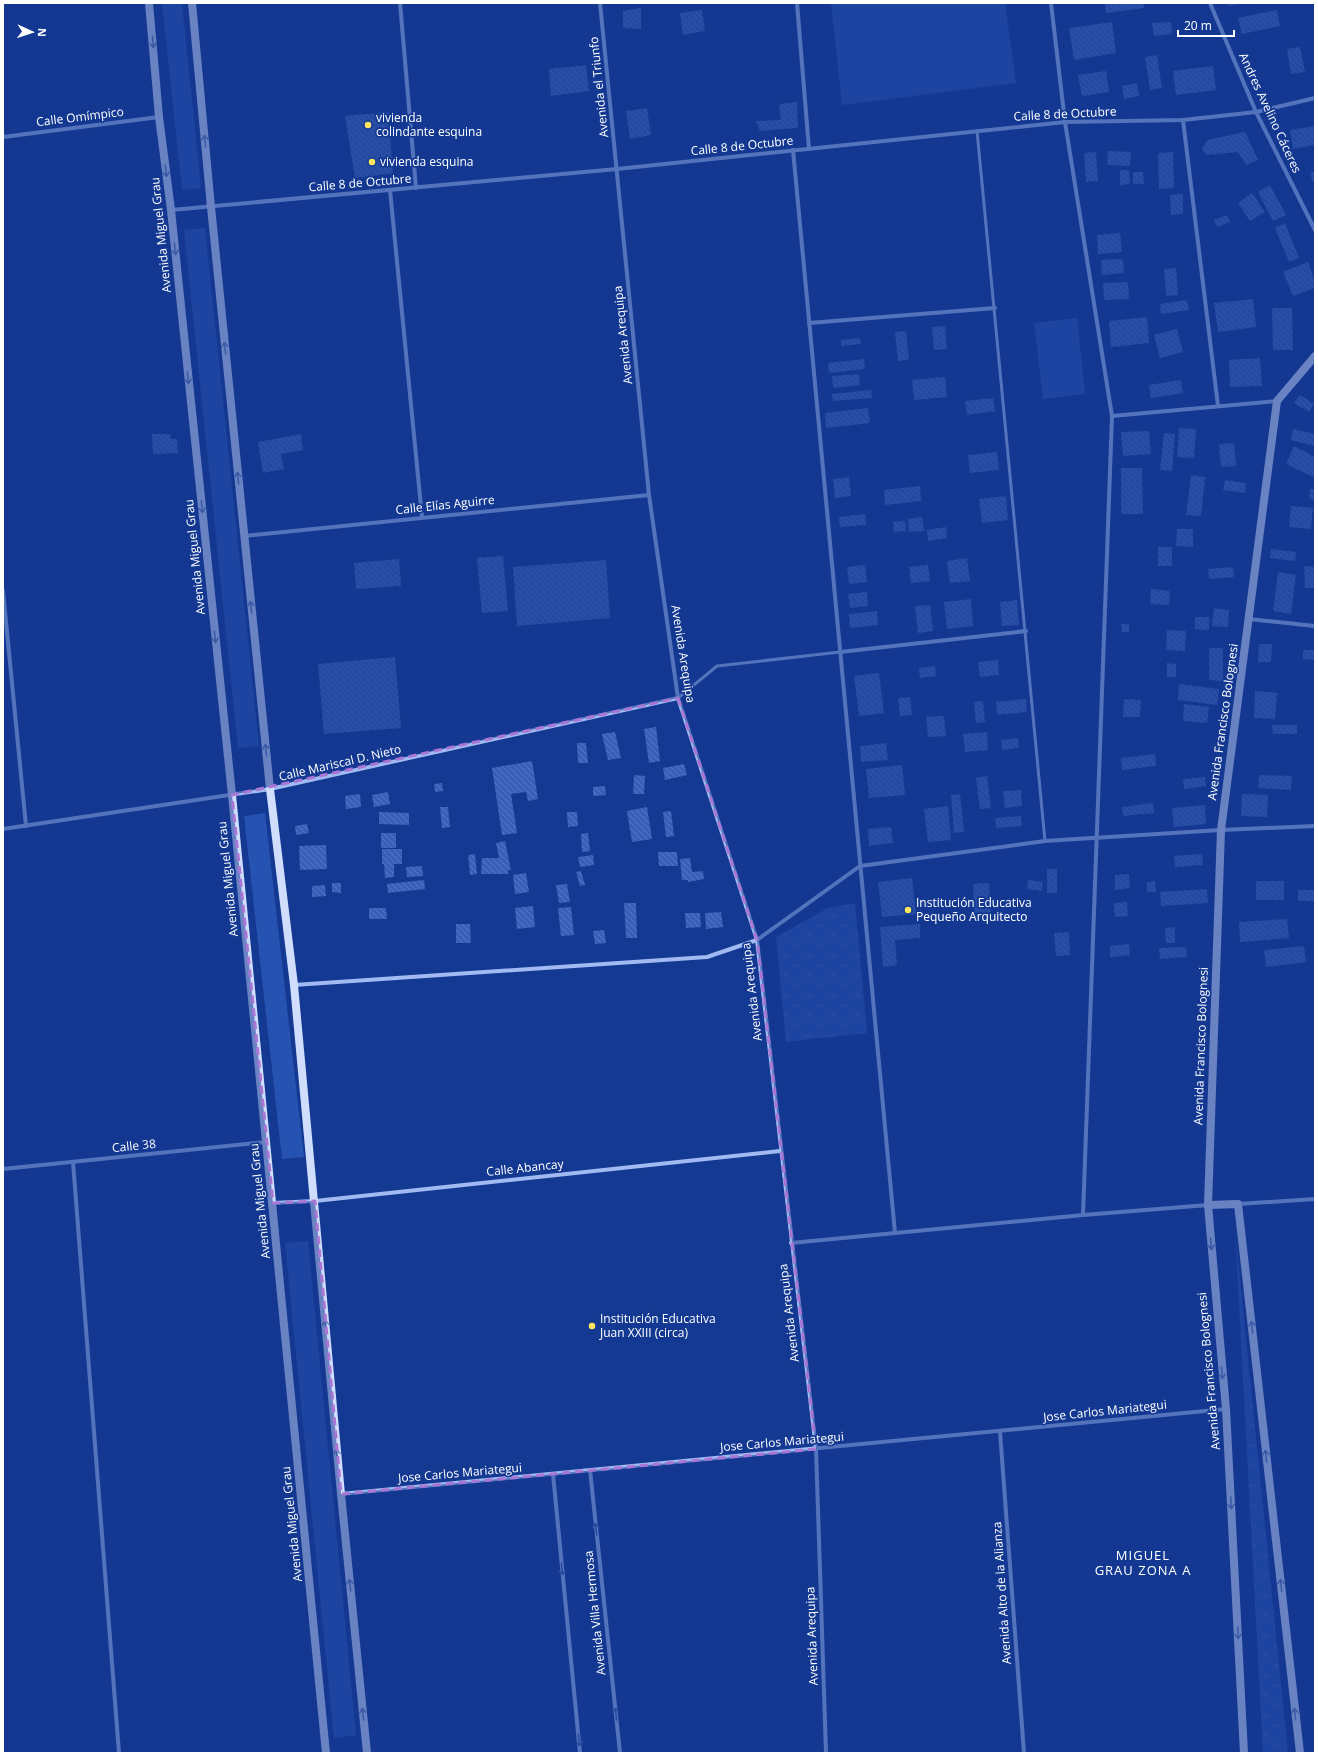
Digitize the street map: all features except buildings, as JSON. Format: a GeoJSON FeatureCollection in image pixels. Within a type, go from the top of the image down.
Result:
{"type":"FeatureCollection","features":[{"type":"Feature","properties":{"kind":"street","name":"Avenida Miguel Grau"},"geometry":{"type":"LineString","coordinates":[[149,3],[232,795],[326,1753]]}},
{"type":"Feature","properties":{"kind":"street"},"geometry":{"type":"LineString","coordinates":[[192,3],[211,207],[270,789],[294,985],[315,1201],[340,1494],[367,1753]]}},
{"type":"Feature","properties":{"kind":"street"},"geometry":{"type":"LineString","coordinates":[[400,3],[416,188]]}},
{"type":"Feature","properties":{"kind":"street","name":"Avenida el Triunfo"},"geometry":{"type":"LineString","coordinates":[[600,3],[617,169]]}},
{"type":"Feature","properties":{"kind":"street"},"geometry":{"type":"LineString","coordinates":[[797,3],[809,149]]}},
{"type":"Feature","properties":{"kind":"street"},"geometry":{"type":"LineString","coordinates":[[1051,3],[1065,122],[1112,416],[1083,1215]]}},
{"type":"Feature","properties":{"kind":"street","name":"Andres Avelino Cáceres"},"geometry":{"type":"LineString","coordinates":[[1210,3],[1256,112],[1315,230]]}},
{"type":"Feature","properties":{"kind":"street","name":"Calle 8 de Octubre"},"geometry":{"type":"LineString","coordinates":[[171,210],[617,169],[1065,122],[1183,120],[1256,112],[1315,98]]}},
{"type":"Feature","properties":{"kind":"street","name":"Calle Omímpico"},"geometry":{"type":"LineString","coordinates":[[3,137],[160,117]]}},
{"type":"Feature","properties":{"kind":"street"},"geometry":{"type":"LineString","coordinates":[[1183,120],[1218,406]]}},
{"type":"Feature","properties":{"kind":"street"},"geometry":{"type":"LineString","coordinates":[[793,150],[895,1233]]}},
{"type":"Feature","properties":{"kind":"street","name":"Avenida Arequipa"},"geometry":{"type":"LineString","coordinates":[[617,169],[649,496],[678,698],[757,940],[780,1151],[816,1449],[826,1753]]}},
{"type":"Feature","properties":{"kind":"street"},"geometry":{"type":"LineString","coordinates":[[390,190],[422,517]]}},
{"type":"Feature","properties":{"kind":"street"},"geometry":{"type":"LineString","coordinates":[[809,323],[995,308]]}},
{"type":"Feature","properties":{"kind":"street"},"geometry":{"type":"LineString","coordinates":[[1112,416],[1277,401],[1315,356]]}},
{"type":"Feature","properties":{"kind":"street","name":"Avenida Francisco Bolognesi"},"geometry":{"type":"LineString","coordinates":[[1244,1753],[1226,1409],[1208,1205],[1221,830],[1277,401]]}},
{"type":"Feature","properties":{"kind":"street","name":"Calle Elías Aguirre"},"geometry":{"type":"LineString","coordinates":[[244,536],[422,517],[649,496]]}},
{"type":"Feature","properties":{"kind":"street"},"geometry":{"type":"LineString","coordinates":[[3,591],[26,826]]}},
{"type":"Feature","properties":{"kind":"street"},"geometry":{"type":"LineString","coordinates":[[1248,619],[1315,626]]}},
{"type":"Feature","properties":{"kind":"street"},"geometry":{"type":"LineString","coordinates":[[840,652],[1026,631]]}},
{"type":"Feature","properties":{"kind":"street","name":"Calle Mariscal D. Nieto"},"geometry":{"type":"LineString","coordinates":[[3,829],[270,789],[678,698]]}},
{"type":"Feature","properties":{"kind":"street"},"geometry":{"type":"LineString","coordinates":[[294,985],[707,957],[757,940],[860,866],[1045,841],[1221,830],[1315,826]]}},
{"type":"Feature","properties":{"kind":"street","name":"Calle 38"},"geometry":{"type":"LineString","coordinates":[[3,1169],[266,1142]]}},
{"type":"Feature","properties":{"kind":"street","name":"Calle Abancay"},"geometry":{"type":"LineString","coordinates":[[273,1203],[315,1201],[780,1151]]}},
{"type":"Feature","properties":{"kind":"street"},"geometry":{"type":"LineString","coordinates":[[73,1162],[119,1753]]}},
{"type":"Feature","properties":{"kind":"street"},"geometry":{"type":"LineString","coordinates":[[791,1243],[1083,1215],[1208,1205],[1315,1199]]}},
{"type":"Feature","properties":{"kind":"street"},"geometry":{"type":"LineString","coordinates":[[1238,1204],[1300,1753]]}},
{"type":"Feature","properties":{"kind":"street","name":"Jose Carlos Mariategui"},"geometry":{"type":"LineString","coordinates":[[340,1494],[1000,1432],[1226,1409]]}},
{"type":"Feature","properties":{"kind":"street","name":"Avenida Alto de la Alianza"},"geometry":{"type":"LineString","coordinates":[[1000,1432],[1024,1753]]}},
{"type":"Feature","properties":{"kind":"street","name":"Avenida Villa Hermosa"},"geometry":{"type":"LineString","coordinates":[[590,1470],[620,1753]]}},
{"type":"Feature","properties":{"kind":"street"},"geometry":{"type":"LineString","coordinates":[[553,1474],[580,1753]]}},
{"type":"Feature","properties":{"kind":"lane"},"geometry":{"type":"LineString","coordinates":[[977,131],[1045,841]]}},
{"type":"Feature","properties":{"kind":"lane"},"geometry":{"type":"LineString","coordinates":[[678,698],[717,666],[840,652]]}},
{"type":"Feature","properties":{"kind":"highlighted area"},"geometry":{"type":"Polygon","coordinates":[[[678,698],[757,940],[816,1449],[341,1494],[315,1201],[273,1203],[232,795],[678,698]]]}},
{"type":"Feature","properties":{"kind":"green space"},"geometry":{"type":"Polygon","coordinates":[[[162,3],[182,3],[201,188],[182,190],[162,3]]]}},
{"type":"Feature","properties":{"kind":"green space"},"geometry":{"type":"Polygon","coordinates":[[[831,3],[1005,3],[1016,83],[842,105],[831,3]]]}},
{"type":"Feature","properties":{"kind":"green space"},"geometry":{"type":"Polygon","coordinates":[[[205,228],[259,746],[238,748],[184,230],[205,228]]]}},
{"type":"Feature","properties":{"kind":"green space"},"geometry":{"type":"Polygon","coordinates":[[[1077,318],[1085,394],[1043,399],[1034,323],[1077,318]]]}},
{"type":"Feature","properties":{"kind":"green space"},"geometry":{"type":"Polygon","coordinates":[[[265,813],[304,1157],[282,1159],[244,816],[265,813]]]}},
{"type":"Feature","properties":{"kind":"green space"},"geometry":{"type":"Polygon","coordinates":[[[855,903],[867,1033],[786,1042],[776,937],[828,908],[855,903]]]}},
{"type":"Feature","properties":{"kind":"green space"},"geometry":{"type":"Polygon","coordinates":[[[1235,1230],[1288,1753],[1263,1753],[1235,1230]]]}},
{"type":"Feature","properties":{"kind":"green space"},"geometry":{"type":"Polygon","coordinates":[[[308,1241],[356,1735],[334,1738],[285,1243],[308,1241]]]}},
{"type":"Feature","properties":{"kind":"place","name":"vivienda colindante esquina"},"geometry":{"type":"Point","coordinates":[368,125]}},
{"type":"Feature","properties":{"kind":"place","name":"vivienda esquina"},"geometry":{"type":"Point","coordinates":[372,162]}},
{"type":"Feature","properties":{"kind":"place","name":"Institución Educativa Pequeño Arquitecto"},"geometry":{"type":"Point","coordinates":[908,910]}},
{"type":"Feature","properties":{"kind":"place","name":"Institución Educativa Juan XXIII (circa)"},"geometry":{"type":"Point","coordinates":[592,1326]}},
{"type":"Feature","properties":{"kind":"district","name":"MIGUEL GRAU ZONA A"},"geometry":{"type":"Point","coordinates":[1143,1562]}}]}
